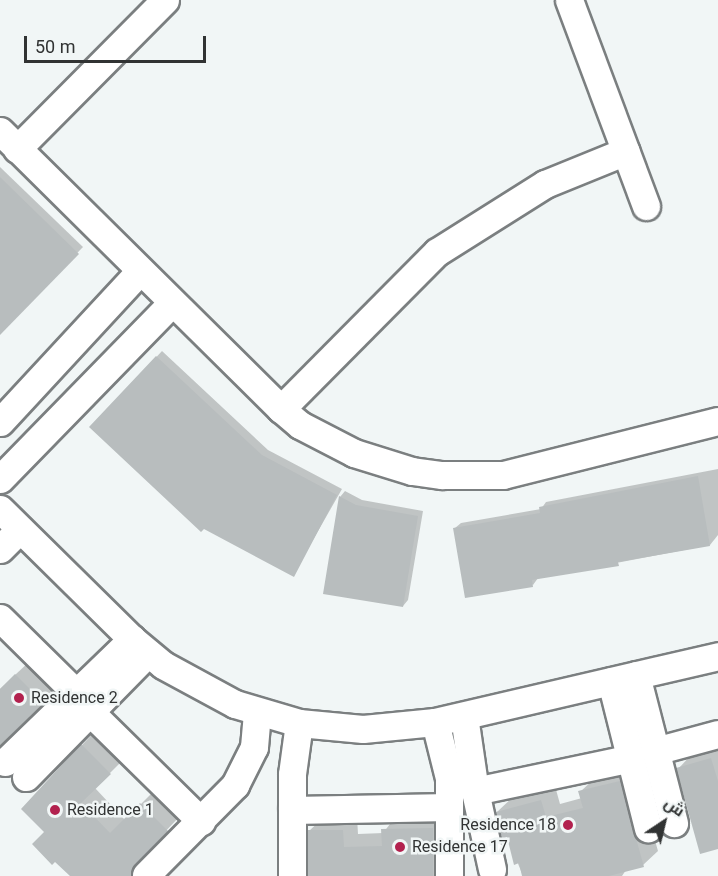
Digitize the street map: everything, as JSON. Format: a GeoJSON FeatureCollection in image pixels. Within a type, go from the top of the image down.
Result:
{"type":"FeatureCollection","features":[{"type":"Feature","properties":{"kind":"street"},"geometry":{"type":"LineString","coordinates":[[165,0],[9,140],[282,409],[326,440],[363,457],[412,471],[472,476],[533,470],[718,421]]}},
{"type":"Feature","properties":{"kind":"street"},"geometry":{"type":"LineString","coordinates":[[569,0],[646,206]]}},
{"type":"Feature","properties":{"kind":"street"},"geometry":{"type":"LineString","coordinates":[[282,409],[437,252],[545,184],[626,151]]}},
{"type":"Feature","properties":{"kind":"street"},"geometry":{"type":"LineString","coordinates":[[0,422],[140,271]]}},
{"type":"Feature","properties":{"kind":"street"},"geometry":{"type":"LineString","coordinates":[[0,479],[172,303]]}},
{"type":"Feature","properties":{"kind":"street"},"geometry":{"type":"LineString","coordinates":[[54,364],[84,393]]}},
{"type":"Feature","properties":{"kind":"street"},"geometry":{"type":"LineString","coordinates":[[0,549],[6,517]]}},
{"type":"Feature","properties":{"kind":"street"},"geometry":{"type":"LineString","coordinates":[[6,517],[140,646],[203,689],[257,712],[299,723],[363,729],[435,722],[718,656]]}},
{"type":"Feature","properties":{"kind":"street"},"geometry":{"type":"LineString","coordinates":[[0,618],[201,820]]}},
{"type":"Feature","properties":{"kind":"street"},"geometry":{"type":"LineString","coordinates":[[16,769],[140,646]]}},
{"type":"Feature","properties":{"kind":"street"},"geometry":{"type":"LineString","coordinates":[[624,678],[661,826]]}},
{"type":"Feature","properties":{"kind":"street"},"geometry":{"type":"LineString","coordinates":[[146,875],[201,820],[243,773],[256,736],[257,712]]}},
{"type":"Feature","properties":{"kind":"street"},"geometry":{"type":"LineString","coordinates":[[464,717],[475,791],[492,869]]}},
{"type":"Feature","properties":{"kind":"street"},"geometry":{"type":"LineString","coordinates":[[435,722],[448,765],[449,876]]}},
{"type":"Feature","properties":{"kind":"street"},"geometry":{"type":"LineString","coordinates":[[292,876],[292,774],[299,723]]}},
{"type":"Feature","properties":{"kind":"street"},"geometry":{"type":"LineString","coordinates":[[475,791],[643,755],[718,734]]}},
{"type":"Feature","properties":{"kind":"street"},"geometry":{"type":"LineString","coordinates":[[292,810],[449,807]]}},
{"type":"Feature","properties":{"kind":"building"},"geometry":{"type":"Polygon","coordinates":[[[0,177],[79,254],[0,335],[0,177]]]}},
{"type":"Feature","properties":{"kind":"building"},"geometry":{"type":"Polygon","coordinates":[[[156,356],[262,455],[337,495],[294,577],[204,529],[201,532],[89,427],[156,356]]]}},
{"type":"Feature","properties":{"kind":"building"},"geometry":{"type":"Polygon","coordinates":[[[698,476],[710,546],[618,562],[619,566],[532,580],[533,587],[465,598],[453,528],[540,513],[539,507],[698,476]]]}},
{"type":"Feature","properties":{"kind":"building"},"geometry":{"type":"Polygon","coordinates":[[[339,496],[356,505],[418,516],[403,607],[323,594],[339,496]]]}},
{"type":"Feature","properties":{"kind":"building","name":"Residence 2"},"geometry":{"type":"Polygon","coordinates":[[[15,674],[44,703],[0,745],[0,689],[15,674]]]}},
{"type":"Feature","properties":{"kind":"building","name":"Residence 1"},"geometry":{"type":"Polygon","coordinates":[[[81,744],[111,774],[81,803],[110,833],[140,803],[168,831],[135,864],[131,876],[70,876],[55,862],[52,865],[32,844],[44,832],[21,809],[81,744]]]}},
{"type":"Feature","properties":{"kind":"building"},"geometry":{"type":"Polygon","coordinates":[[[711,758],[718,781],[718,849],[700,854],[676,768],[711,758]]]}},
{"type":"Feature","properties":{"kind":"building","name":"Residence 18"},"geometry":{"type":"Polygon","coordinates":[[[620,781],[644,867],[609,876],[522,876],[519,863],[514,865],[507,837],[502,839],[496,812],[541,800],[546,817],[583,808],[578,791],[620,781]]]}},
{"type":"Feature","properties":{"kind":"building","name":"Residence 17"},"geometry":{"type":"Polygon","coordinates":[[[433,828],[433,876],[308,876],[308,830],[343,830],[344,847],[382,846],[381,829],[433,828]]]}},
{"type":"Feature","properties":{"kind":"place","name":"Residence 2"},"geometry":{"type":"Point","coordinates":[19,698]}},
{"type":"Feature","properties":{"kind":"place","name":"Residence 1"},"geometry":{"type":"Point","coordinates":[55,810]}},
{"type":"Feature","properties":{"kind":"place","name":"Residence 18"},"geometry":{"type":"Point","coordinates":[568,825]}},
{"type":"Feature","properties":{"kind":"place","name":"Residence 17"},"geometry":{"type":"Point","coordinates":[400,847]}}]}
